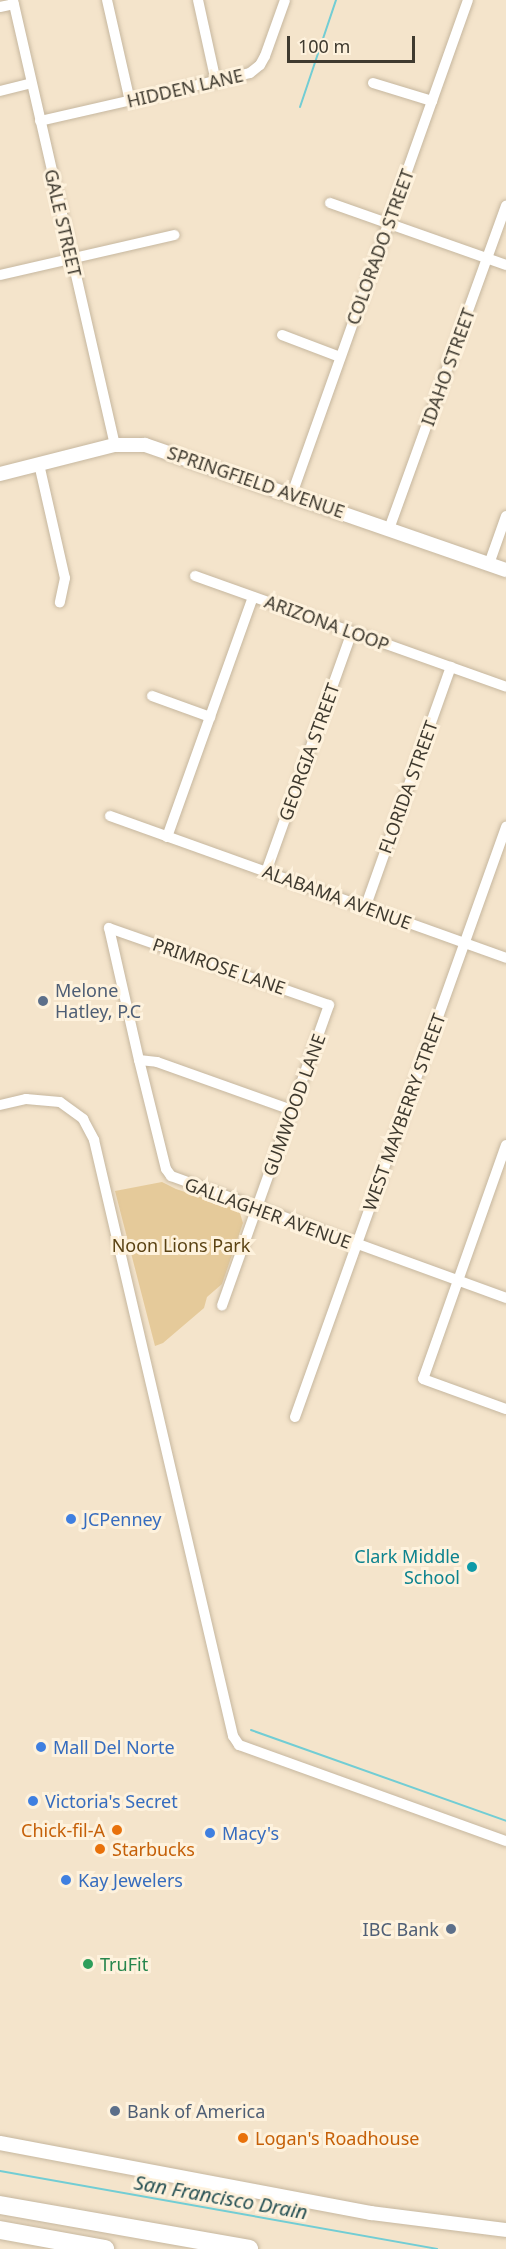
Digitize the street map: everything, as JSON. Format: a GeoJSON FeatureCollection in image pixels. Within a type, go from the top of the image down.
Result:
{"type":"FeatureCollection","features":[{"type":"Feature","properties":{"kind":"highway"},"geometry":{"type":"LineString","coordinates":[[6,2205],[249,2249]]}},
{"type":"Feature","properties":{"kind":"highway"},"geometry":{"type":"LineString","coordinates":[[0,2230],[105,2249]]}},
{"type":"Feature","properties":{"kind":"main road","name":"SPRINGFIELD AVENUE"},"geometry":{"type":"LineString","coordinates":[[0,474],[115,445],[157,447],[506,570]]}},
{"type":"Feature","properties":{"kind":"main road"},"geometry":{"type":"LineString","coordinates":[[0,2143],[371,2213],[506,2230]]}},
{"type":"Feature","properties":{"kind":"street"},"geometry":{"type":"LineString","coordinates":[[107,0],[130,101]]}},
{"type":"Feature","properties":{"kind":"street"},"geometry":{"type":"LineString","coordinates":[[198,0],[216,82]]}},
{"type":"Feature","properties":{"kind":"street","name":"HIDDEN LANE"},"geometry":{"type":"LineString","coordinates":[[40,121],[250,73],[260,65],[285,0]]}},
{"type":"Feature","properties":{"kind":"street","name":"COLORADO STREET"},"geometry":{"type":"LineString","coordinates":[[291,494],[468,0]]}},
{"type":"Feature","properties":{"kind":"street"},"geometry":{"type":"LineString","coordinates":[[0,7],[13,2]]}},
{"type":"Feature","properties":{"kind":"street","name":"GALE STREET"},"geometry":{"type":"LineString","coordinates":[[13,2],[115,445]]}},
{"type":"Feature","properties":{"kind":"street"},"geometry":{"type":"LineString","coordinates":[[0,91],[32,83]]}},
{"type":"Feature","properties":{"kind":"street"},"geometry":{"type":"LineString","coordinates":[[373,83],[432,101]]}},
{"type":"Feature","properties":{"kind":"street"},"geometry":{"type":"LineString","coordinates":[[330,202],[506,265]]}},
{"type":"Feature","properties":{"kind":"street","name":"IDAHO STREET"},"geometry":{"type":"LineString","coordinates":[[389,529],[506,206]]}},
{"type":"Feature","properties":{"kind":"street"},"geometry":{"type":"LineString","coordinates":[[0,275],[174,236]]}},
{"type":"Feature","properties":{"kind":"street"},"geometry":{"type":"LineString","coordinates":[[282,335],[340,357]]}},
{"type":"Feature","properties":{"kind":"street"},"geometry":{"type":"LineString","coordinates":[[39,464],[65,578],[60,602]]}},
{"type":"Feature","properties":{"kind":"street"},"geometry":{"type":"LineString","coordinates":[[489,564],[506,516]]}},
{"type":"Feature","properties":{"kind":"street"},"geometry":{"type":"LineString","coordinates":[[195,576],[254,597]]}},
{"type":"Feature","properties":{"kind":"street","name":"ARIZONA LOOP"},"geometry":{"type":"LineString","coordinates":[[167,837],[254,597],[506,687]]}},
{"type":"Feature","properties":{"kind":"street","name":"GEORGIA STREET"},"geometry":{"type":"LineString","coordinates":[[266,872],[352,632]]}},
{"type":"Feature","properties":{"kind":"street","name":"FLORIDA STREET"},"geometry":{"type":"LineString","coordinates":[[365,908],[451,667]]}},
{"type":"Feature","properties":{"kind":"street"},"geometry":{"type":"LineString","coordinates":[[152,696],[210,717]]}},
{"type":"Feature","properties":{"kind":"street","name":"ALABAMA AVENUE"},"geometry":{"type":"LineString","coordinates":[[110,816],[506,958]]}},
{"type":"Feature","properties":{"kind":"street","name":"WEST MAYBERRY STREET"},"geometry":{"type":"LineString","coordinates":[[295,1417],[506,827]]}},
{"type":"Feature","properties":{"kind":"street","name":"PRIMROSE LANE"},"geometry":{"type":"LineString","coordinates":[[109,928],[329,1005]]}},
{"type":"Feature","properties":{"kind":"street","name":"GALLAGHER AVENUE"},"geometry":{"type":"LineString","coordinates":[[109,928],[166,1169],[171,1176],[256,1209],[506,1298]]}},
{"type":"Feature","properties":{"kind":"street","name":"GUMWOOD LANE"},"geometry":{"type":"LineString","coordinates":[[222,1306],[329,1005]]}},
{"type":"Feature","properties":{"kind":"street"},"geometry":{"type":"LineString","coordinates":[[139,1060],[158,1062],[292,1110]]}},
{"type":"Feature","properties":{"kind":"street"},"geometry":{"type":"LineString","coordinates":[[0,1105],[26,1099],[60,1102],[83,1119],[94,1140],[233,1736],[239,1745],[506,1841]]}},
{"type":"Feature","properties":{"kind":"street"},"geometry":{"type":"LineString","coordinates":[[506,1145],[423,1379],[506,1409]]}},
{"type":"Feature","properties":{"kind":"green space","name":"Noon Lions Park"},"geometry":{"type":"Polygon","coordinates":[[[162,1182],[239,1210],[243,1223],[222,1284],[207,1297],[204,1308],[163,1343],[155,1346],[115,1191],[162,1182]]]}},
{"type":"Feature","properties":{"kind":"waterway"},"geometry":{"type":"LineString","coordinates":[[300,107],[336,0]]}},
{"type":"Feature","properties":{"kind":"waterway"},"geometry":{"type":"LineString","coordinates":[[251,1730],[506,1821]]}},
{"type":"Feature","properties":{"kind":"waterway","name":"San Francisco Drain"},"geometry":{"type":"LineString","coordinates":[[0,2171],[437,2249]]}},
{"type":"Feature","properties":{"kind":"place","name":"Melone Hatley, P.C"},"geometry":{"type":"Point","coordinates":[43,1001]}},
{"type":"Feature","properties":{"kind":"place","name":"JCPenney"},"geometry":{"type":"Point","coordinates":[71,1519]}},
{"type":"Feature","properties":{"kind":"place","name":"Clark Middle School"},"geometry":{"type":"Point","coordinates":[472,1567]}},
{"type":"Feature","properties":{"kind":"place","name":"Mall Del Norte"},"geometry":{"type":"Point","coordinates":[41,1747]}},
{"type":"Feature","properties":{"kind":"place","name":"Victoria's Secret"},"geometry":{"type":"Point","coordinates":[33,1801]}},
{"type":"Feature","properties":{"kind":"place","name":"Chick-fil-A"},"geometry":{"type":"Point","coordinates":[117,1830]}},
{"type":"Feature","properties":{"kind":"place","name":"Macy's"},"geometry":{"type":"Point","coordinates":[210,1833]}},
{"type":"Feature","properties":{"kind":"place","name":"Starbucks"},"geometry":{"type":"Point","coordinates":[100,1849]}},
{"type":"Feature","properties":{"kind":"place","name":"Kay Jewelers"},"geometry":{"type":"Point","coordinates":[66,1880]}},
{"type":"Feature","properties":{"kind":"place","name":"IBC Bank"},"geometry":{"type":"Point","coordinates":[451,1929]}},
{"type":"Feature","properties":{"kind":"place","name":"TruFit"},"geometry":{"type":"Point","coordinates":[88,1964]}},
{"type":"Feature","properties":{"kind":"place","name":"Bank of America"},"geometry":{"type":"Point","coordinates":[115,2111]}},
{"type":"Feature","properties":{"kind":"place","name":"Logan's Roadhouse"},"geometry":{"type":"Point","coordinates":[243,2138]}}]}
